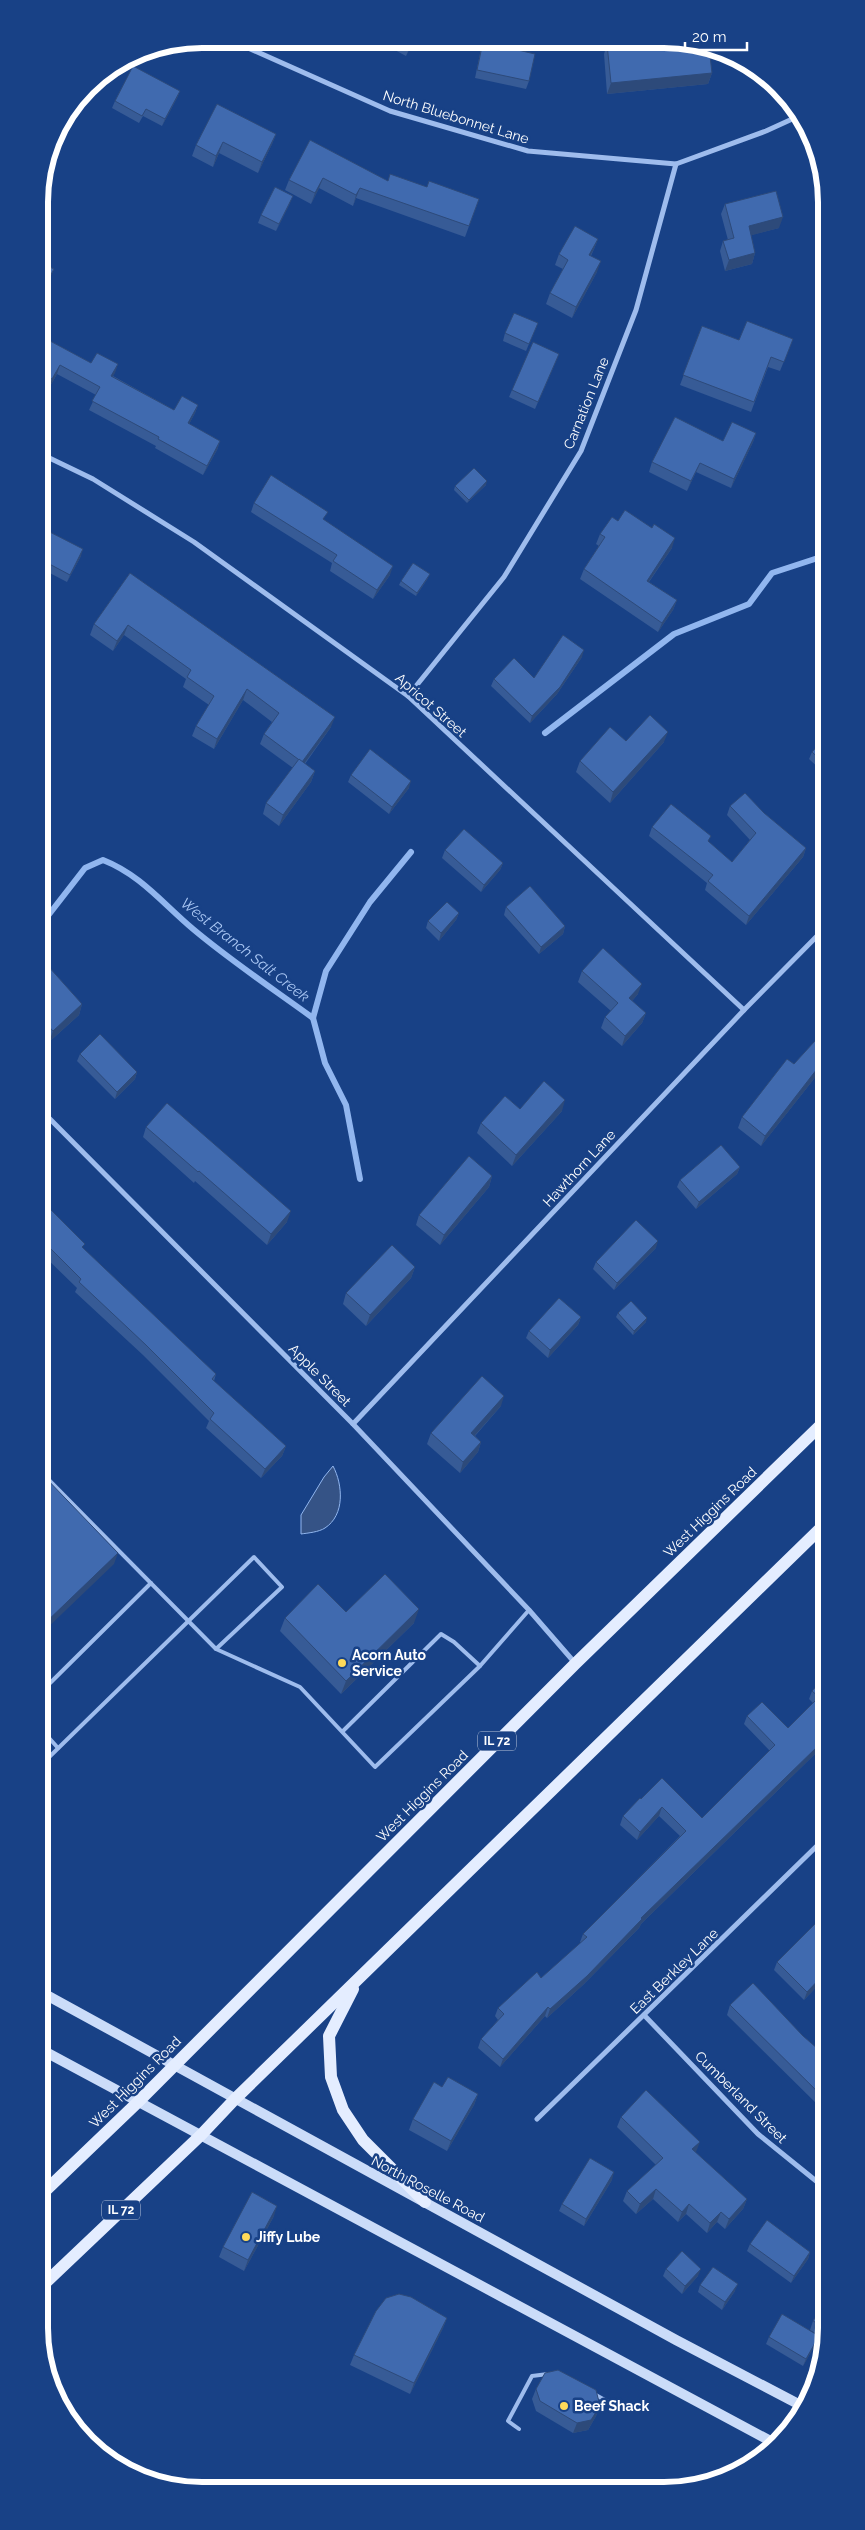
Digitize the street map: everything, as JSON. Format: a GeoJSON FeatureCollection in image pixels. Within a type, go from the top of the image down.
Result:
{"type":"FeatureCollection","features":[{"type":"Feature","properties":{"kind":"main road","name":"West Higgins Road"},"geometry":{"type":"LineString","coordinates":[[47,2189],[138,2102],[575,1664],[817,1428]]}},
{"type":"Feature","properties":{"kind":"main road","name":"IL 72"},"geometry":{"type":"LineString","coordinates":[[47,2281],[201,2135],[235,2099],[817,1531]]}},
{"type":"Feature","properties":{"kind":"main road"},"geometry":{"type":"LineString","coordinates":[[359,1979],[330,2036],[331,2077],[343,2110],[363,2140],[426,2202]]}},
{"type":"Feature","properties":{"kind":"main road","name":"North Roselle Road"},"geometry":{"type":"LineString","coordinates":[[47,1995],[676,2340],[798,2404]]}},
{"type":"Feature","properties":{"kind":"main road"},"geometry":{"type":"LineString","coordinates":[[47,2053],[769,2440]]}},
{"type":"Feature","properties":{"kind":"street","name":"North Bluebonnet Lane"},"geometry":{"type":"LineString","coordinates":[[248,48],[390,111],[528,151],[676,164],[766,131],[793,119]]}},
{"type":"Feature","properties":{"kind":"street","name":"Carnation Lane"},"geometry":{"type":"LineString","coordinates":[[408,696],[504,577],[581,451],[636,310],[676,164]]}},
{"type":"Feature","properties":{"kind":"street","name":"Apricot Street"},"geometry":{"type":"LineString","coordinates":[[48,457],[93,478],[194,542],[408,696],[744,1010]]}},
{"type":"Feature","properties":{"kind":"street","name":"Hawthorn Lane"},"geometry":{"type":"LineString","coordinates":[[353,1424],[744,1010],[818,935]]}},
{"type":"Feature","properties":{"kind":"street","name":"Apple Street"},"geometry":{"type":"LineString","coordinates":[[48,1117],[353,1424],[529,1610],[575,1664]]}},
{"type":"Feature","properties":{"kind":"street","name":"East Berkley Lane"},"geometry":{"type":"LineString","coordinates":[[537,2119],[817,1846]]}},
{"type":"Feature","properties":{"kind":"street","name":"Cumberland Street"},"geometry":{"type":"LineString","coordinates":[[644,2016],[758,2134],[817,2182]]}},
{"type":"Feature","properties":{"kind":"lane"},"geometry":{"type":"LineString","coordinates":[[47,1478],[216,1649],[300,1687],[375,1767],[480,1666],[529,1610]]}},
{"type":"Feature","properties":{"kind":"lane"},"geometry":{"type":"LineString","coordinates":[[47,1759],[254,1557],[282,1587],[216,1649]]}},
{"type":"Feature","properties":{"kind":"lane"},"geometry":{"type":"LineString","coordinates":[[47,1686],[151,1583]]}},
{"type":"Feature","properties":{"kind":"lane"},"geometry":{"type":"LineString","coordinates":[[343,1731],[441,1634],[454,1642],[480,1666]]}},
{"type":"Feature","properties":{"kind":"lane"},"geometry":{"type":"LineString","coordinates":[[47,1736],[58,1748]]}},
{"type":"Feature","properties":{"kind":"lane"},"geometry":{"type":"LineString","coordinates":[[519,2429],[508,2421],[532,2376],[555,2373]]}},
{"type":"Feature","properties":{"kind":"lane"},"geometry":{"type":"LineString","coordinates":[[589,2391],[614,2405]]}},
{"type":"Feature","properties":{"kind":"water"},"geometry":{"type":"Polygon","coordinates":[[[333,1466],[340,1491],[339,1508],[336,1516],[325,1528],[301,1534],[301,1515],[324,1477],[333,1466]]]}},
{"type":"Feature","properties":{"kind":"building"},"geometry":{"type":"Polygon","coordinates":[[[482,48],[509,48],[535,54],[529,81],[477,70],[482,48]]]}},
{"type":"Feature","properties":{"kind":"building"},"geometry":{"type":"Polygon","coordinates":[[[607,48],[674,48],[694,50],[710,55],[712,73],[611,83],[607,48]]]}},
{"type":"Feature","properties":{"kind":"building"},"geometry":{"type":"Polygon","coordinates":[[[133,66],[180,91],[165,119],[146,109],[142,116],[115,101],[133,66]]]}},
{"type":"Feature","properties":{"kind":"building"},"geometry":{"type":"Polygon","coordinates":[[[217,104],[276,134],[262,162],[223,142],[216,156],[196,145],[217,104]]]}},
{"type":"Feature","properties":{"kind":"building"},"geometry":{"type":"Polygon","coordinates":[[[310,140],[388,181],[390,174],[427,187],[429,181],[479,199],[469,226],[360,188],[356,195],[323,178],[315,193],[289,180],[310,140]]]}},
{"type":"Feature","properties":{"kind":"building"},"geometry":{"type":"Polygon","coordinates":[[[275,187],[293,196],[279,224],[261,215],[275,187]]]}},
{"type":"Feature","properties":{"kind":"building"},"geometry":{"type":"Polygon","coordinates":[[[776,191],[783,217],[749,226],[755,253],[729,260],[723,241],[734,238],[725,204],[776,191]]]}},
{"type":"Feature","properties":{"kind":"building"},"geometry":{"type":"Polygon","coordinates":[[[575,226],[598,239],[589,255],[601,261],[576,307],[550,293],[568,260],[559,254],[575,226]]]}},
{"type":"Feature","properties":{"kind":"building"},"geometry":{"type":"Polygon","coordinates":[[[48,266],[54,269],[48,280],[48,266]]]}},
{"type":"Feature","properties":{"kind":"building"},"geometry":{"type":"Polygon","coordinates":[[[514,313],[538,323],[529,344],[505,333],[514,313]]]}},
{"type":"Feature","properties":{"kind":"building"},"geometry":{"type":"Polygon","coordinates":[[[747,321],[793,339],[784,362],[771,357],[754,402],[683,375],[702,326],[739,340],[747,321]]]}},
{"type":"Feature","properties":{"kind":"building"},"geometry":{"type":"Polygon","coordinates":[[[48,340],[91,363],[97,353],[118,364],[111,376],[174,410],[182,396],[198,405],[188,423],[220,441],[207,466],[158,439],[159,437],[92,401],[100,387],[60,365],[52,379],[48,377],[48,340]]]}},
{"type":"Feature","properties":{"kind":"building"},"geometry":{"type":"Polygon","coordinates":[[[533,342],[559,354],[538,402],[512,390],[533,342]]]}},
{"type":"Feature","properties":{"kind":"building"},"geometry":{"type":"Polygon","coordinates":[[[675,417],[723,441],[732,422],[756,433],[734,479],[700,463],[691,481],[652,462],[675,417]]]}},
{"type":"Feature","properties":{"kind":"building"},"geometry":{"type":"Polygon","coordinates":[[[474,468],[487,481],[469,500],[455,486],[474,468]]]}},
{"type":"Feature","properties":{"kind":"building"},"geometry":{"type":"Polygon","coordinates":[[[271,475],[328,512],[323,519],[393,566],[377,590],[333,561],[337,555],[254,503],[271,475]]]}},
{"type":"Feature","properties":{"kind":"building"},"geometry":{"type":"Polygon","coordinates":[[[625,510],[652,528],[654,524],[675,538],[647,581],[677,600],[662,623],[584,569],[605,537],[600,534],[612,517],[618,521],[625,510]]]}},
{"type":"Feature","properties":{"kind":"building"},"geometry":{"type":"Polygon","coordinates":[[[48,531],[83,549],[70,575],[48,563],[48,531]]]}},
{"type":"Feature","properties":{"kind":"building"},"geometry":{"type":"Polygon","coordinates":[[[413,563],[430,574],[417,593],[401,581],[413,563]]]}},
{"type":"Feature","properties":{"kind":"building"},"geometry":{"type":"Polygon","coordinates":[[[130,573],[335,717],[302,762],[264,734],[279,713],[247,689],[217,739],[196,726],[214,696],[187,677],[191,670],[128,625],[117,641],[94,624],[130,573]]]}},
{"type":"Feature","properties":{"kind":"building"},"geometry":{"type":"Polygon","coordinates":[[[563,635],[584,650],[560,687],[532,716],[494,679],[514,658],[534,678],[563,635]]]}},
{"type":"Feature","properties":{"kind":"building"},"geometry":{"type":"Polygon","coordinates":[[[650,715],[668,732],[613,792],[580,761],[610,727],[626,741],[650,715]]]}},
{"type":"Feature","properties":{"kind":"building"},"geometry":{"type":"Polygon","coordinates":[[[818,746],[818,757],[812,752],[818,746]]]}},
{"type":"Feature","properties":{"kind":"building"},"geometry":{"type":"Polygon","coordinates":[[[370,749],[411,781],[392,807],[351,775],[370,749]]]}},
{"type":"Feature","properties":{"kind":"building"},"geometry":{"type":"Polygon","coordinates":[[[299,759],[315,771],[283,815],[266,803],[299,759]]]}},
{"type":"Feature","properties":{"kind":"building"},"geometry":{"type":"Polygon","coordinates":[[[745,793],[764,813],[806,848],[749,916],[708,881],[713,875],[652,827],[671,804],[711,836],[708,841],[732,862],[756,833],[730,806],[745,793]]]}},
{"type":"Feature","properties":{"kind":"building"},"geometry":{"type":"Polygon","coordinates":[[[464,829],[503,863],[484,885],[445,850],[464,829]]]}},
{"type":"Feature","properties":{"kind":"building"},"geometry":{"type":"Polygon","coordinates":[[[530,886],[565,926],[541,947],[506,907],[530,886]]]}},
{"type":"Feature","properties":{"kind":"building"},"geometry":{"type":"Polygon","coordinates":[[[447,902],[459,913],[441,933],[428,921],[447,902]]]}},
{"type":"Feature","properties":{"kind":"building"},"geometry":{"type":"Polygon","coordinates":[[[603,948],[642,984],[629,998],[646,1013],[625,1036],[605,1017],[618,1003],[582,971],[603,948]]]}},
{"type":"Feature","properties":{"kind":"building"},"geometry":{"type":"Polygon","coordinates":[[[48,966],[82,1004],[53,1031],[48,1025],[48,966]]]}},
{"type":"Feature","properties":{"kind":"building"},"geometry":{"type":"Polygon","coordinates":[[[100,1034],[137,1072],[117,1092],[80,1054],[100,1034]]]}},
{"type":"Feature","properties":{"kind":"building"},"geometry":{"type":"Polygon","coordinates":[[[818,1038],[818,1068],[765,1136],[742,1117],[787,1059],[794,1064],[818,1038]]]}},
{"type":"Feature","properties":{"kind":"building"},"geometry":{"type":"Polygon","coordinates":[[[544,1081],[565,1100],[516,1155],[481,1123],[505,1096],[520,1109],[544,1081]]]}},
{"type":"Feature","properties":{"kind":"building"},"geometry":{"type":"Polygon","coordinates":[[[167,1103],[291,1211],[271,1234],[146,1127],[167,1103]]]}},
{"type":"Feature","properties":{"kind":"building"},"geometry":{"type":"Polygon","coordinates":[[[721,1145],[740,1167],[699,1202],[680,1180],[721,1145]]]}},
{"type":"Feature","properties":{"kind":"building"},"geometry":{"type":"Polygon","coordinates":[[[469,1156],[492,1176],[444,1235],[419,1215],[469,1156]]]}},
{"type":"Feature","properties":{"kind":"building"},"geometry":{"type":"Polygon","coordinates":[[[48,1207],[85,1244],[82,1247],[216,1374],[212,1379],[286,1446],[265,1469],[210,1419],[214,1413],[79,1282],[81,1279],[48,1246],[48,1207]]]}},
{"type":"Feature","properties":{"kind":"building"},"geometry":{"type":"Polygon","coordinates":[[[636,1220],[658,1241],[617,1283],[596,1262],[636,1220]]]}},
{"type":"Feature","properties":{"kind":"building"},"geometry":{"type":"Polygon","coordinates":[[[392,1245],[415,1267],[370,1315],[346,1293],[392,1245]]]}},
{"type":"Feature","properties":{"kind":"building"},"geometry":{"type":"Polygon","coordinates":[[[559,1298],[581,1317],[550,1350],[529,1331],[559,1298]]]}},
{"type":"Feature","properties":{"kind":"building"},"geometry":{"type":"Polygon","coordinates":[[[631,1301],[647,1318],[634,1331],[618,1313],[631,1301]]]}},
{"type":"Feature","properties":{"kind":"building"},"geometry":{"type":"Polygon","coordinates":[[[482,1376],[504,1396],[471,1433],[481,1442],[463,1462],[431,1433],[482,1376]]]}},
{"type":"Feature","properties":{"kind":"building"},"geometry":{"type":"Polygon","coordinates":[[[47,1480],[118,1553],[47,1621],[47,1480]]]}},
{"type":"Feature","properties":{"kind":"building","name":"Acorn Auto Service"},"geometry":{"type":"Polygon","coordinates":[[[385,1574],[419,1609],[346,1681],[285,1618],[318,1584],[346,1612],[385,1574]]]}},
{"type":"Feature","properties":{"kind":"building"},"geometry":{"type":"Polygon","coordinates":[[[817,1685],[817,1696],[812,1691],[817,1685]]]}},
{"type":"Feature","properties":{"kind":"building"},"geometry":{"type":"Polygon","coordinates":[[[817,1699],[817,1747],[641,1918],[587,1976],[550,2009],[548,2007],[503,2059],[481,2039],[504,2014],[498,2008],[537,1972],[541,1978],[587,1937],[583,1934],[686,1831],[662,1807],[640,1832],[623,1816],[640,1798],[662,1778],[702,1818],[775,1745],[747,1716],[762,1702],[788,1728],[817,1699]]]}},
{"type":"Feature","properties":{"kind":"building"},"geometry":{"type":"Polygon","coordinates":[[[816,1923],[817,1981],[807,1992],[777,1962],[816,1923]]]}},
{"type":"Feature","properties":{"kind":"building"},"geometry":{"type":"Polygon","coordinates":[[[753,1983],[817,2048],[817,2091],[730,2005],[753,1983]]]}},
{"type":"Feature","properties":{"kind":"building"},"geometry":{"type":"Polygon","coordinates":[[[448,2077],[478,2094],[451,2141],[413,2119],[434,2082],[442,2087],[448,2077]]]}},
{"type":"Feature","properties":{"kind":"building"},"geometry":{"type":"Polygon","coordinates":[[[646,2090],[700,2142],[692,2149],[747,2199],[729,2219],[721,2212],[710,2223],[689,2204],[682,2212],[656,2189],[640,2204],[627,2191],[663,2158],[621,2117],[646,2090]]]}},
{"type":"Feature","properties":{"kind":"building"},"geometry":{"type":"Polygon","coordinates":[[[590,2158],[614,2172],[586,2219],[562,2204],[590,2158]]]}},
{"type":"Feature","properties":{"kind":"building","name":"Jiffy Lube"},"geometry":{"type":"Polygon","coordinates":[[[252,2192],[277,2206],[248,2260],[223,2247],[252,2192]]]}},
{"type":"Feature","properties":{"kind":"building"},"geometry":{"type":"Polygon","coordinates":[[[767,2220],[810,2252],[794,2276],[750,2244],[767,2220]]]}},
{"type":"Feature","properties":{"kind":"building"},"geometry":{"type":"Polygon","coordinates":[[[682,2251],[701,2269],[685,2286],[666,2269],[682,2251]]]}},
{"type":"Feature","properties":{"kind":"building"},"geometry":{"type":"Polygon","coordinates":[[[713,2267],[738,2284],[725,2302],[700,2285],[713,2267]]]}},
{"type":"Feature","properties":{"kind":"building"},"geometry":{"type":"Polygon","coordinates":[[[399,2294],[411,2297],[447,2318],[414,2383],[354,2355],[376,2311],[386,2298],[399,2294]]]}},
{"type":"Feature","properties":{"kind":"building"},"geometry":{"type":"Polygon","coordinates":[[[782,2314],[817,2335],[817,2340],[806,2359],[769,2337],[782,2314]]]}},
{"type":"Feature","properties":{"kind":"building"},"geometry":{"type":"Polygon","coordinates":[[[817,2315],[817,2323],[813,2321],[817,2315]]]}},
{"type":"Feature","properties":{"kind":"building","name":"Beef Shack"},"geometry":{"type":"Polygon","coordinates":[[[558,2370],[596,2390],[600,2406],[591,2420],[577,2423],[540,2401],[536,2389],[545,2373],[558,2370]]]}},
{"type":"Feature","properties":{"kind":"waterway","name":"West Branch Salt Creek"},"geometry":{"type":"LineString","coordinates":[[545,733],[674,634],[749,604],[772,573],[818,558]]}},
{"type":"Feature","properties":{"kind":"waterway","name":"West Branch Salt Creek"},"geometry":{"type":"LineString","coordinates":[[313,1018],[326,971],[370,902],[411,852]]}},
{"type":"Feature","properties":{"kind":"waterway","name":"West Branch Salt Creek"},"geometry":{"type":"LineString","coordinates":[[48,916],[85,868],[103,860],[117,866],[140,882],[207,941],[313,1018]]}},
{"type":"Feature","properties":{"kind":"waterway"},"geometry":{"type":"LineString","coordinates":[[313,1018],[325,1063],[346,1105],[360,1179]]}},
{"type":"Feature","properties":{"kind":"place","name":"Acorn Auto Service"},"geometry":{"type":"Point","coordinates":[342,1663]}},
{"type":"Feature","properties":{"kind":"place","name":"Jiffy Lube"},"geometry":{"type":"Point","coordinates":[246,2237]}},
{"type":"Feature","properties":{"kind":"place","name":"Beef Shack"},"geometry":{"type":"Point","coordinates":[564,2406]}}]}
